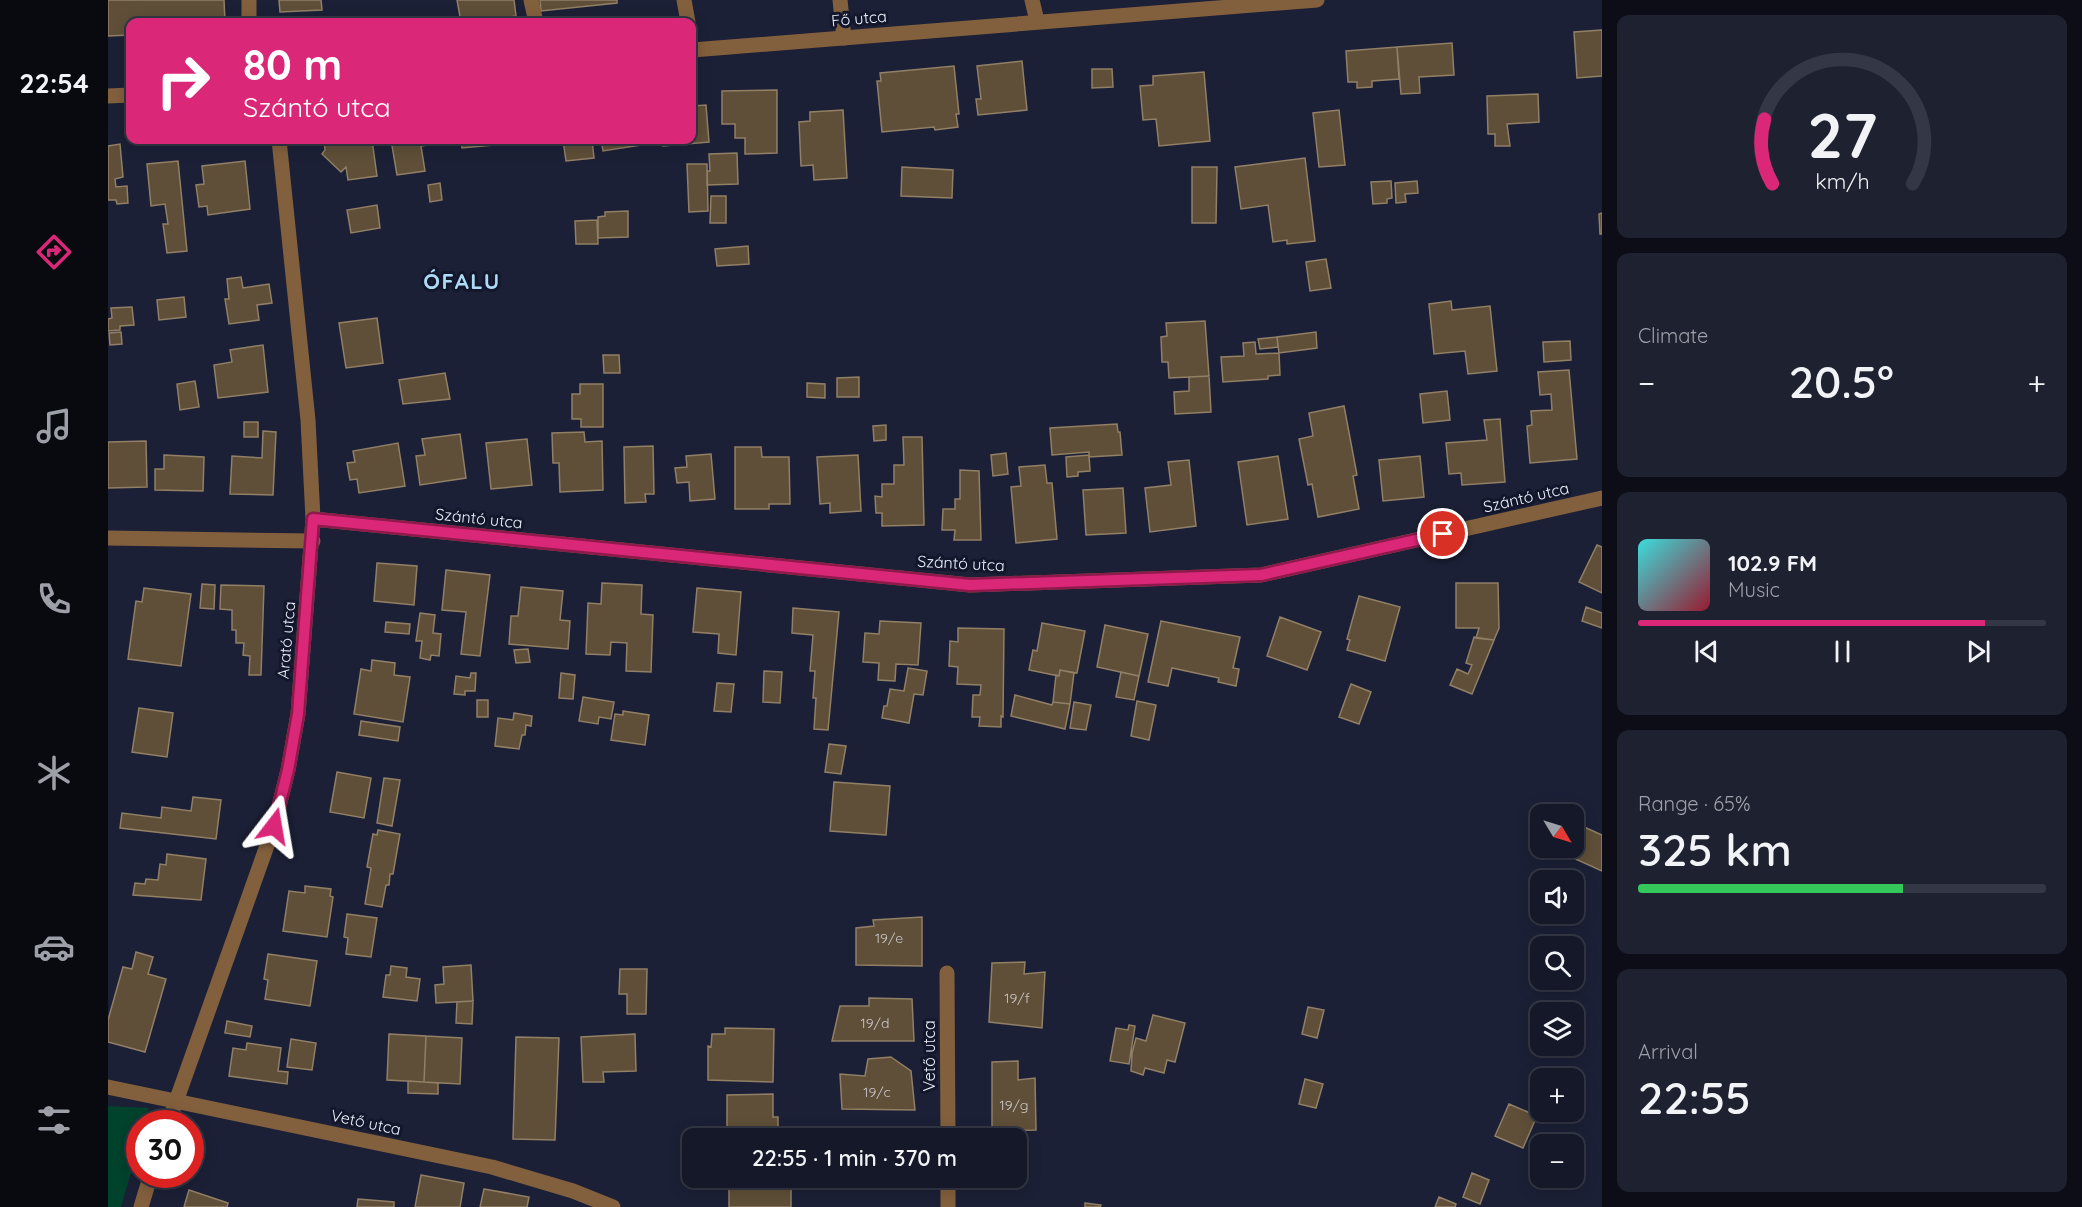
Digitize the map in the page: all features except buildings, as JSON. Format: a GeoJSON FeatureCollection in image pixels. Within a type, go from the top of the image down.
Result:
{"type":"FeatureCollection","features":[{"type":"Feature","properties":{"kind":"street"},"geometry":{"type":"LineString","coordinates":[[249,0],[249,18]]}},
{"type":"Feature","properties":{"kind":"street"},"geometry":{"type":"LineString","coordinates":[[531,0],[535,18]]}},
{"type":"Feature","properties":{"kind":"street"},"geometry":{"type":"LineString","coordinates":[[684,0],[687,18]]}},
{"type":"Feature","properties":{"kind":"street"},"geometry":{"type":"LineString","coordinates":[[840,0],[844,38]]}},
{"type":"Feature","properties":{"kind":"street"},"geometry":{"type":"LineString","coordinates":[[1032,0],[1037,21]]}},
{"type":"Feature","properties":{"kind":"street","name":"Fő utca"},"geometry":{"type":"LineString","coordinates":[[696,45],[844,38],[1317,0]]}},
{"type":"Feature","properties":{"kind":"street"},"geometry":{"type":"LineString","coordinates":[[108,96],[126,95]]}},
{"type":"Feature","properties":{"kind":"street","name":"Arató utca"},"geometry":{"type":"LineString","coordinates":[[172,1110],[274,826],[288,770],[298,714],[313,519],[307,408],[279,144]]}},
{"type":"Feature","properties":{"kind":"street","name":"Szántó utca"},"geometry":{"type":"LineString","coordinates":[[313,519],[970,585],[1261,575],[1602,498]]}},
{"type":"Feature","properties":{"kind":"street"},"geometry":{"type":"LineString","coordinates":[[108,538],[313,541]]}},
{"type":"Feature","properties":{"kind":"street","name":"Vető utca"},"geometry":{"type":"LineString","coordinates":[[947,973],[948,1128]]}},
{"type":"Feature","properties":{"kind":"street","name":"Vető utca"},"geometry":{"type":"LineString","coordinates":[[108,1087],[492,1167],[573,1191],[613,1207]]}},
{"type":"Feature","properties":{"kind":"street"},"geometry":{"type":"LineString","coordinates":[[141,1207],[147,1188]]}},
{"type":"Feature","properties":{"kind":"street"},"geometry":{"type":"LineString","coordinates":[[948,1188],[948,1207]]}},
{"type":"Feature","properties":{"kind":"green space"},"geometry":{"type":"Polygon","coordinates":[[[108,1106],[149,1108],[148,1110],[126,1110],[127,1188],[121,1207],[108,1207],[108,1106]]]}},
{"type":"Feature","properties":{"kind":"district","name":"ÓFALU"},"geometry":{"type":"Point","coordinates":[462,281]}},
{"type":"Feature","properties":{"kind":"route"},"geometry":{"type":"LineString","coordinates":[[274,826],[288,770],[298,714],[313,519],[970,585],[1261,575],[1443,534]]}}]}
